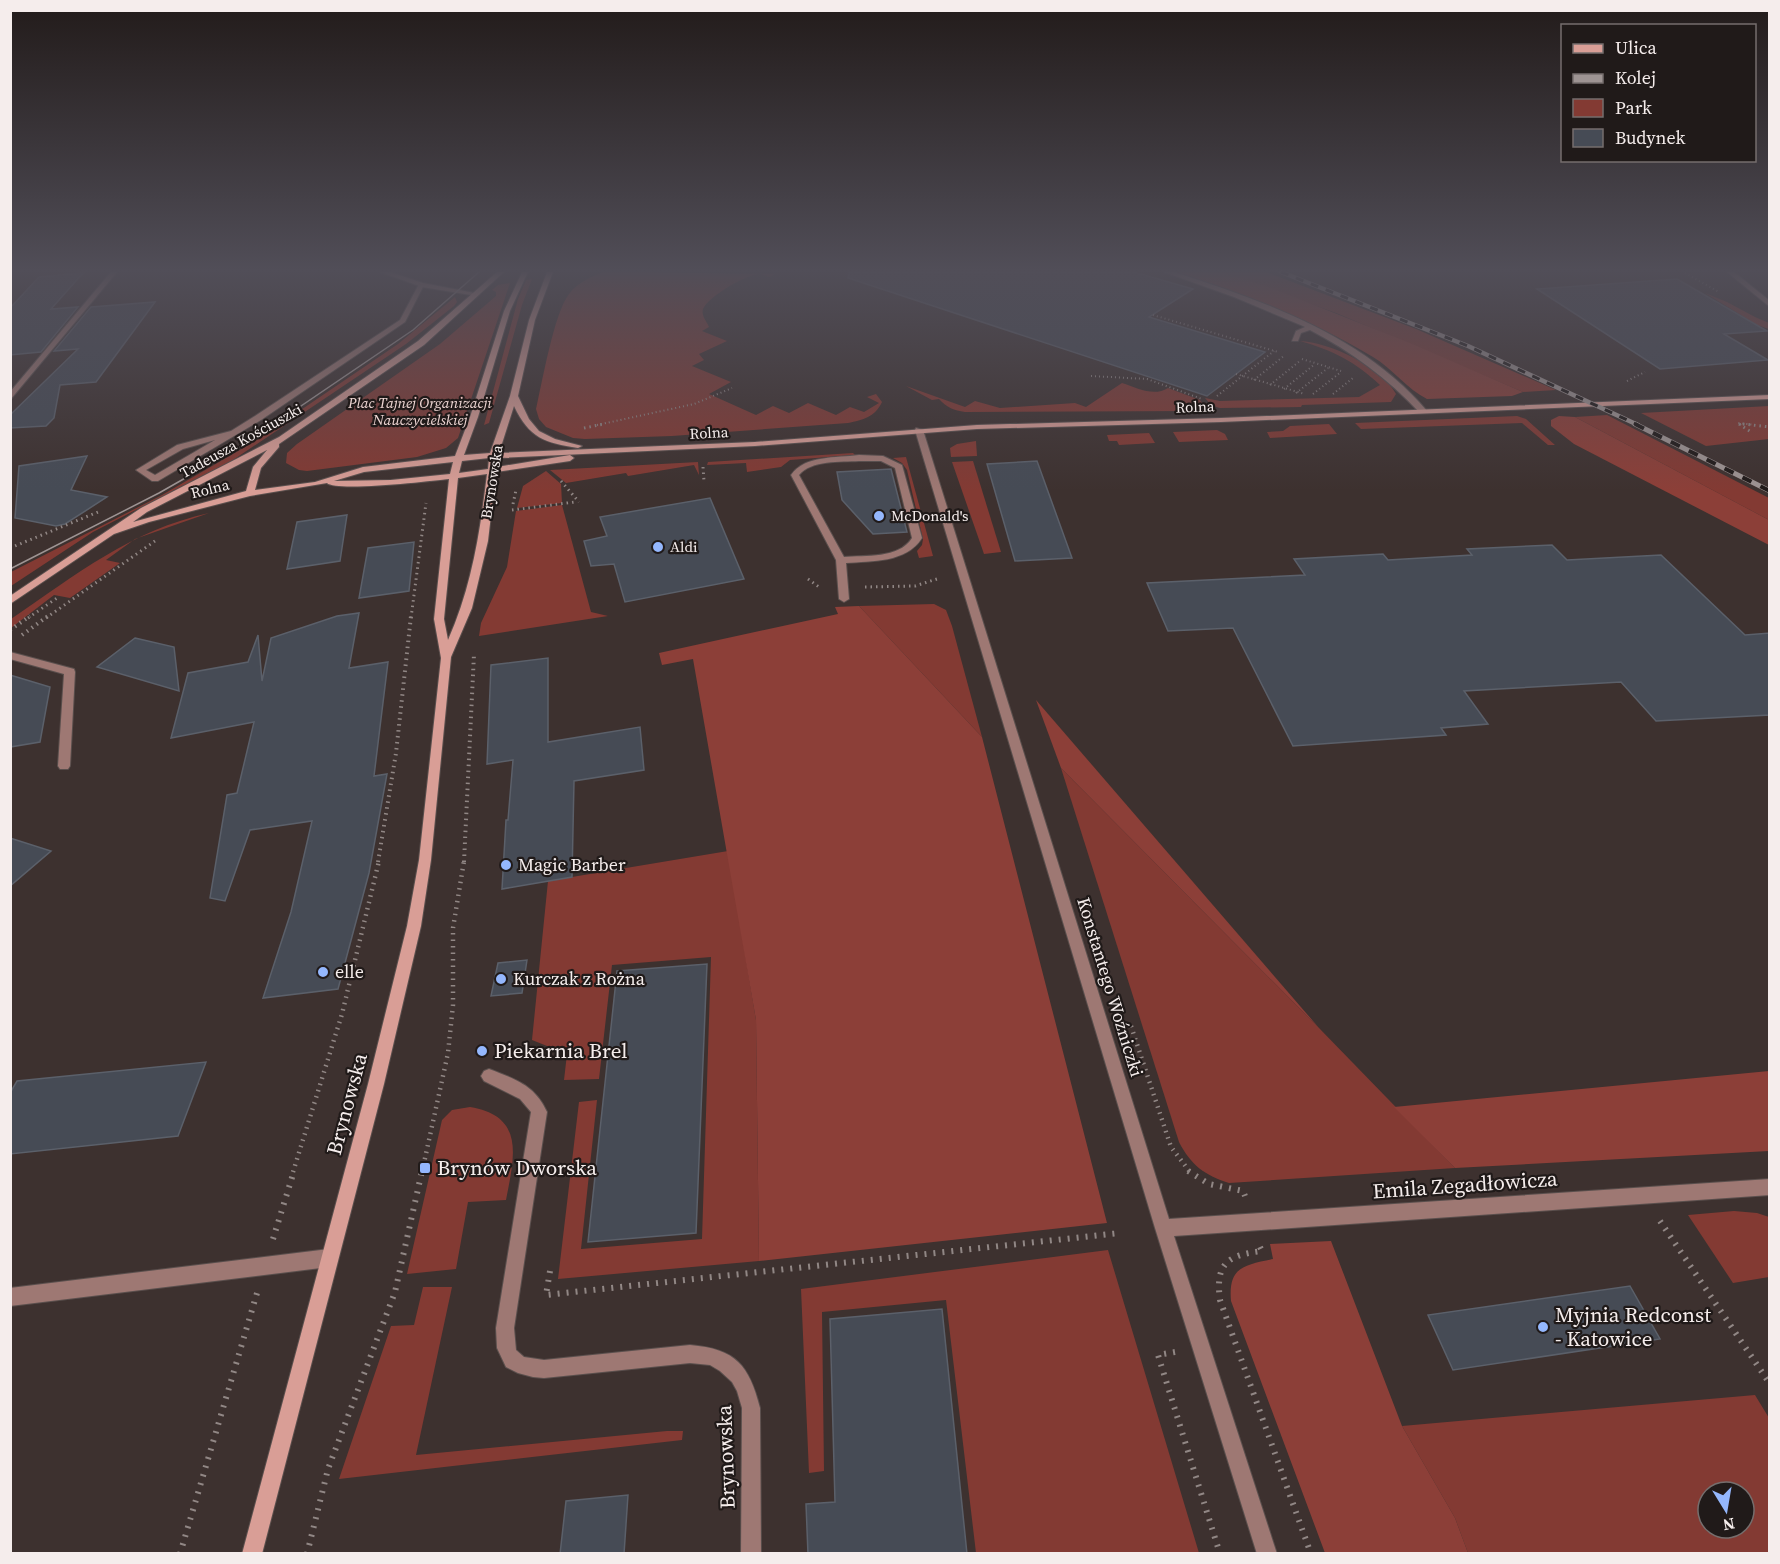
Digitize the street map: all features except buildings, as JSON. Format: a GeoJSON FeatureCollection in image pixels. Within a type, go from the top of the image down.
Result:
{"type":"FeatureCollection","features":[{"type":"Feature","properties":{"kind":"street"},"geometry":{"type":"LineString","coordinates":[[10,398],[54,345]]}},
{"type":"Feature","properties":{"kind":"street"},"geometry":{"type":"LineString","coordinates":[[235,432],[180,447],[140,470],[155,479],[235,432],[367,345]]}},
{"type":"Feature","properties":{"kind":"street","name":"Tadeusza Kościuszki"},"geometry":{"type":"LineString","coordinates":[[10,601],[144,510],[282,439],[418,345]]}},
{"type":"Feature","properties":{"kind":"street","name":"Brynowska"},"geometry":{"type":"LineString","coordinates":[[252,1554],[398,1000],[414,926],[425,860],[446,658],[440,619],[451,493],[458,458],[474,417],[496,345]]}},
{"type":"Feature","properties":{"kind":"street","name":"Brynowska"},"geometry":{"type":"LineString","coordinates":[[446,658],[467,608],[483,541],[494,454],[514,396],[526,345]]}},
{"type":"Feature","properties":{"kind":"street"},"geometry":{"type":"LineString","coordinates":[[1341,345],[1368,359],[1402,387],[1423,411]]}},
{"type":"Feature","properties":{"kind":"street"},"geometry":{"type":"LineString","coordinates":[[514,396],[526,424],[539,436],[566,444],[621,450]]}},
{"type":"Feature","properties":{"kind":"street","name":"Rolna"},"geometry":{"type":"LineString","coordinates":[[316,484],[363,470],[494,454],[755,444],[920,430],[1770,397]]}},
{"type":"Feature","properties":{"kind":"street","name":"Konstantego Woźniczki"},"geometry":{"type":"LineString","coordinates":[[920,430],[1163,1228],[1268,1554]]}},
{"type":"Feature","properties":{"kind":"street"},"geometry":{"type":"LineString","coordinates":[[250,493],[257,467],[282,439]]}},
{"type":"Feature","properties":{"kind":"street","name":"Rolna"},"geometry":{"type":"LineString","coordinates":[[113,532],[186,509],[250,493],[316,484],[368,484],[454,475],[621,450]]}},
{"type":"Feature","properties":{"kind":"street"},"geometry":{"type":"LineString","coordinates":[[842,560],[892,555],[909,549],[915,544],[917,538],[899,467],[894,463],[873,458],[813,463],[801,467],[795,475],[842,560],[843,593]]}},
{"type":"Feature","properties":{"kind":"street"},"geometry":{"type":"LineString","coordinates":[[10,655],[70,672],[64,766]]}},
{"type":"Feature","properties":{"kind":"street","name":"Brynowska"},"geometry":{"type":"LineString","coordinates":[[489,1077],[529,1095],[536,1102],[539,1112],[505,1328],[505,1348],[513,1362],[536,1369],[690,1354],[712,1356],[727,1364],[739,1375],[751,1408],[751,1554]]}},
{"type":"Feature","properties":{"kind":"street","name":"Emila Zegadłowicza"},"geometry":{"type":"LineString","coordinates":[[1163,1228],[1770,1187]]}},
{"type":"Feature","properties":{"kind":"street"},"geometry":{"type":"LineString","coordinates":[[10,1297],[329,1258]]}},
{"type":"Feature","properties":{"kind":"path"},"geometry":{"type":"LineString","coordinates":[[1255,345],[1356,376],[1335,394]]}},
{"type":"Feature","properties":{"kind":"path"},"geometry":{"type":"LineString","coordinates":[[1217,396],[1275,351]]}},
{"type":"Feature","properties":{"kind":"path"},"geometry":{"type":"LineString","coordinates":[[1254,380],[1286,354]]}},
{"type":"Feature","properties":{"kind":"path"},"geometry":{"type":"LineString","coordinates":[[1270,385],[1301,359]]}},
{"type":"Feature","properties":{"kind":"path"},"geometry":{"type":"LineString","coordinates":[[1284,389],[1316,363]]}},
{"type":"Feature","properties":{"kind":"path"},"geometry":{"type":"LineString","coordinates":[[1296,393],[1329,368]]}},
{"type":"Feature","properties":{"kind":"path"},"geometry":{"type":"LineString","coordinates":[[1313,394],[1342,372]]}},
{"type":"Feature","properties":{"kind":"path"},"geometry":{"type":"LineString","coordinates":[[1236,374],[1296,393],[1344,393]]}},
{"type":"Feature","properties":{"kind":"path"},"geometry":{"type":"LineString","coordinates":[[1091,376],[1147,379],[1197,396],[1208,406]]}},
{"type":"Feature","properties":{"kind":"path"},"geometry":{"type":"LineString","coordinates":[[578,429],[694,404],[732,388]]}},
{"type":"Feature","properties":{"kind":"path"},"geometry":{"type":"LineString","coordinates":[[1751,432],[1738,423],[1770,427]]}},
{"type":"Feature","properties":{"kind":"path"},"geometry":{"type":"LineString","coordinates":[[703,460],[704,481]]}},
{"type":"Feature","properties":{"kind":"path"},"geometry":{"type":"LineString","coordinates":[[512,510],[577,502],[555,476]]}},
{"type":"Feature","properties":{"kind":"path"},"geometry":{"type":"LineString","coordinates":[[510,522],[519,483]]}},
{"type":"Feature","properties":{"kind":"path"},"geometry":{"type":"LineString","coordinates":[[490,491],[516,490]]}},
{"type":"Feature","properties":{"kind":"path"},"geometry":{"type":"LineString","coordinates":[[180,1554],[342,1014],[376,877],[396,753],[400,698],[425,505],[428,496],[451,493]]}},
{"type":"Feature","properties":{"kind":"path"},"geometry":{"type":"LineString","coordinates":[[10,548],[105,508]]}},
{"type":"Feature","properties":{"kind":"path"},"geometry":{"type":"LineString","coordinates":[[17,638],[154,542],[162,533]]}},
{"type":"Feature","properties":{"kind":"path"},"geometry":{"type":"LineString","coordinates":[[808,579],[814,585],[843,593],[934,582],[941,577],[939,560],[960,559]]}},
{"type":"Feature","properties":{"kind":"path"},"geometry":{"type":"LineString","coordinates":[[10,630],[57,598]]}},
{"type":"Feature","properties":{"kind":"path"},"geometry":{"type":"LineString","coordinates":[[307,1554],[328,1469],[395,1292],[448,1053],[453,1005],[453,928],[464,861],[474,649]]}},
{"type":"Feature","properties":{"kind":"path"},"geometry":{"type":"LineString","coordinates":[[1131,1024],[1171,1147],[1178,1161],[1190,1175],[1206,1185],[1222,1190],[1243,1191],[1262,1251],[1242,1252],[1230,1258],[1219,1268],[1216,1283],[1311,1554]]}},
{"type":"Feature","properties":{"kind":"path"},"geometry":{"type":"LineString","coordinates":[[1643,1195],[1770,1384]]}},
{"type":"Feature","properties":{"kind":"path"},"geometry":{"type":"LineString","coordinates":[[550,1271],[546,1295],[1120,1233]]}},
{"type":"Feature","properties":{"kind":"path"},"geometry":{"type":"LineString","coordinates":[[1220,1554],[1158,1355],[1235,1342]]}},
{"type":"Feature","properties":{"kind":"green space"},"geometry":{"type":"Polygon","coordinates":[[[397,345],[405,345],[233,460],[93,532],[11,586],[11,572],[162,495],[252,443],[397,345]]]}},
{"type":"Feature","properties":{"kind":"green space","name":"Plac Tajnej Organizacji Nauczycielskiej"},"geometry":{"type":"Polygon","coordinates":[[[439,345],[489,345],[458,438],[446,448],[417,457],[307,471],[299,470],[286,463],[287,453],[439,345]]]}},
{"type":"Feature","properties":{"kind":"green space"},"geometry":{"type":"Polygon","coordinates":[[[506,345],[511,345],[489,423],[484,425],[506,345]]]}},
{"type":"Feature","properties":{"kind":"green space"},"geometry":{"type":"Polygon","coordinates":[[[550,345],[718,345],[699,354],[704,360],[692,366],[731,382],[709,394],[756,415],[773,406],[789,413],[808,403],[836,415],[850,407],[864,412],[879,403],[867,397],[876,394],[882,402],[868,417],[848,423],[672,436],[573,438],[546,427],[539,419],[536,409],[550,345]]]}},
{"type":"Feature","properties":{"kind":"green space"},"geometry":{"type":"Polygon","coordinates":[[[1313,345],[1322,345],[1339,351],[1379,374],[1396,394],[1391,402],[1302,405],[1301,407],[1220,408],[1212,406],[1205,398],[1220,401],[1359,397],[1380,385],[1362,370],[1323,348],[1313,345]]]}},
{"type":"Feature","properties":{"kind":"green space"},"geometry":{"type":"Polygon","coordinates":[[[1412,345],[1453,345],[1556,390],[1523,392],[1412,345]]]}},
{"type":"Feature","properties":{"kind":"green space"},"geometry":{"type":"Polygon","coordinates":[[[1122,383],[1151,392],[1168,388],[1200,400],[1205,407],[1197,411],[965,412],[945,405],[939,399],[932,400],[906,386],[965,407],[975,401],[1000,408],[1075,403],[1086,407],[1122,383]]]}},
{"type":"Feature","properties":{"kind":"green space"},"geometry":{"type":"Polygon","coordinates":[[[1769,406],[1769,439],[1706,446],[1641,413],[1769,406]]]}},
{"type":"Feature","properties":{"kind":"green space"},"geometry":{"type":"Polygon","coordinates":[[[1607,415],[1769,498],[1769,520],[1575,417],[1607,415]]]}},
{"type":"Feature","properties":{"kind":"green space"},"geometry":{"type":"Polygon","coordinates":[[[1517,416],[1526,419],[1555,445],[1548,445],[1522,423],[1361,429],[1355,423],[1517,416]]]}},
{"type":"Feature","properties":{"kind":"green space"},"geometry":{"type":"Polygon","coordinates":[[[1329,424],[1337,434],[1270,438],[1267,432],[1283,431],[1290,426],[1329,424]]]}},
{"type":"Feature","properties":{"kind":"green space"},"geometry":{"type":"Polygon","coordinates":[[[1217,430],[1225,434],[1228,440],[1179,442],[1173,432],[1217,430]]]}},
{"type":"Feature","properties":{"kind":"green space"},"geometry":{"type":"Polygon","coordinates":[[[1149,433],[1155,443],[1119,445],[1117,441],[1109,441],[1107,435],[1149,433]]]}},
{"type":"Feature","properties":{"kind":"green space"},"geometry":{"type":"Polygon","coordinates":[[[976,441],[977,456],[951,457],[950,448],[957,444],[976,441]]]}},
{"type":"Feature","properties":{"kind":"green space"},"geometry":{"type":"Polygon","coordinates":[[[853,453],[855,455],[790,460],[781,467],[747,472],[746,463],[707,465],[708,462],[853,453]]]}},
{"type":"Feature","properties":{"kind":"green space"},"geometry":{"type":"Polygon","coordinates":[[[906,457],[933,556],[919,558],[917,551],[923,539],[907,470],[902,463],[893,458],[906,457]]]}},
{"type":"Feature","properties":{"kind":"green space"},"geometry":{"type":"Polygon","coordinates":[[[973,461],[1001,552],[984,554],[952,462],[973,461]]]}},
{"type":"Feature","properties":{"kind":"green space"},"geometry":{"type":"Polygon","coordinates":[[[698,462],[699,475],[694,465],[566,483],[550,470],[698,462]]]}},
{"type":"Feature","properties":{"kind":"green space"},"geometry":{"type":"Polygon","coordinates":[[[546,471],[561,484],[562,503],[517,508],[523,486],[546,471]]]}},
{"type":"Feature","properties":{"kind":"green space"},"geometry":{"type":"Polygon","coordinates":[[[562,505],[591,612],[608,616],[479,636],[481,623],[507,567],[516,511],[562,505]]]}},
{"type":"Feature","properties":{"kind":"green space"},"geometry":{"type":"Polygon","coordinates":[[[209,513],[141,537],[181,521],[209,513]]]}},
{"type":"Feature","properties":{"kind":"green space"},"geometry":{"type":"Polygon","coordinates":[[[132,541],[106,560],[120,563],[70,598],[54,595],[11,628],[11,619],[105,556],[132,541]]]}},
{"type":"Feature","properties":{"kind":"green space"},"geometry":{"type":"Polygon","coordinates":[[[934,604],[946,610],[952,626],[982,737],[859,606],[934,604]]]}},
{"type":"Feature","properties":{"kind":"green space"},"geometry":{"type":"Polygon","coordinates":[[[1061,768],[1455,1168],[1229,1183],[1205,1173],[1188,1157],[1179,1142],[1061,768]]]}},
{"type":"Feature","properties":{"kind":"green space"},"geometry":{"type":"Polygon","coordinates":[[[728,851],[756,1020],[759,1261],[558,1279],[579,1102],[597,1100],[581,1249],[702,1239],[711,957],[612,965],[599,1079],[564,1080],[567,1054],[532,1040],[548,881],[728,851]]]}},
{"type":"Feature","properties":{"kind":"green space"},"geometry":{"type":"Polygon","coordinates":[[[470,1107],[488,1112],[500,1119],[508,1129],[513,1154],[506,1200],[468,1202],[456,1269],[407,1274],[442,1120],[452,1110],[470,1107]]]}},
{"type":"Feature","properties":{"kind":"green space"},"geometry":{"type":"Polygon","coordinates":[[[1734,1211],[1757,1213],[1769,1217],[1769,1277],[1733,1283],[1688,1215],[1734,1211]]]}},
{"type":"Feature","properties":{"kind":"green space"},"geometry":{"type":"Polygon","coordinates":[[[1108,1250],[1199,1553],[976,1553],[946,1300],[822,1312],[824,1471],[809,1473],[801,1289],[1108,1250]]]}},
{"type":"Feature","properties":{"kind":"green space"},"geometry":{"type":"Polygon","coordinates":[[[423,1287],[452,1287],[416,1455],[667,1431],[683,1431],[682,1440],[339,1479],[391,1326],[414,1325],[423,1287]]]}},
{"type":"Feature","properties":{"kind":"green space"},"geometry":{"type":"Polygon","coordinates":[[[1755,1395],[1769,1418],[1769,1553],[1468,1553],[1455,1518],[1402,1426],[1755,1395]]]}},
{"type":"Feature","properties":{"kind":"shaded area"},"geometry":{"type":"Polygon","coordinates":[[[1352,345],[1415,345],[1523,392],[1512,396],[1427,399],[1380,362],[1352,345]]]}},
{"type":"Feature","properties":{"kind":"shaded area"},"geometry":{"type":"Polygon","coordinates":[[[1559,416],[1575,417],[1769,520],[1769,545],[1574,444],[1551,426],[1551,420],[1559,416]]]}},
{"type":"Feature","properties":{"kind":"shaded area"},"geometry":{"type":"Polygon","coordinates":[[[859,606],[982,737],[1107,1223],[759,1261],[756,1020],[693,659],[662,665],[659,653],[838,614],[835,607],[859,606]]]}},
{"type":"Feature","properties":{"kind":"shaded area"},"geometry":{"type":"Polygon","coordinates":[[[1036,700],[1319,1028],[1061,768],[1036,700]]]}},
{"type":"Feature","properties":{"kind":"shaded area"},"geometry":{"type":"Polygon","coordinates":[[[1769,1071],[1769,1151],[1455,1168],[1394,1107],[1769,1071]]]}},
{"type":"Feature","properties":{"kind":"shaded area"},"geometry":{"type":"Polygon","coordinates":[[[1331,1241],[1402,1426],[1455,1518],[1468,1553],[1325,1553],[1231,1301],[1231,1290],[1235,1274],[1240,1270],[1254,1263],[1273,1259],[1270,1244],[1331,1241]]]}},
{"type":"Feature","properties":{"kind":"tram line"},"geometry":{"type":"LineString","coordinates":[[10,569],[159,493],[245,444],[391,345]]}},
{"type":"Feature","properties":{"kind":"railway"},"geometry":{"type":"LineString","coordinates":[[1465,345],[1638,425]]}},
{"type":"Feature","properties":{"kind":"railway"},"geometry":{"type":"LineString","coordinates":[[1635,424],[1770,491]]}},
{"type":"Feature","properties":{"kind":"place","name":"McDonald's"},"geometry":{"type":"Point","coordinates":[879,516]}},
{"type":"Feature","properties":{"kind":"place","name":"Aldi"},"geometry":{"type":"Point","coordinates":[658,547]}},
{"type":"Feature","properties":{"kind":"place","name":"Magic Barber"},"geometry":{"type":"Point","coordinates":[506,865]}},
{"type":"Feature","properties":{"kind":"place","name":"elle"},"geometry":{"type":"Point","coordinates":[323,972]}},
{"type":"Feature","properties":{"kind":"place","name":"Kurczak z Rożna"},"geometry":{"type":"Point","coordinates":[501,979]}},
{"type":"Feature","properties":{"kind":"place","name":"Piekarnia Brel"},"geometry":{"type":"Point","coordinates":[482,1051]}},
{"type":"Feature","properties":{"kind":"place","name":"Brynów Dworska"},"geometry":{"type":"Point","coordinates":[425,1168]}},
{"type":"Feature","properties":{"kind":"place","name":"Myjnia Redconst - Katowice"},"geometry":{"type":"Point","coordinates":[1543,1327]}}]}
